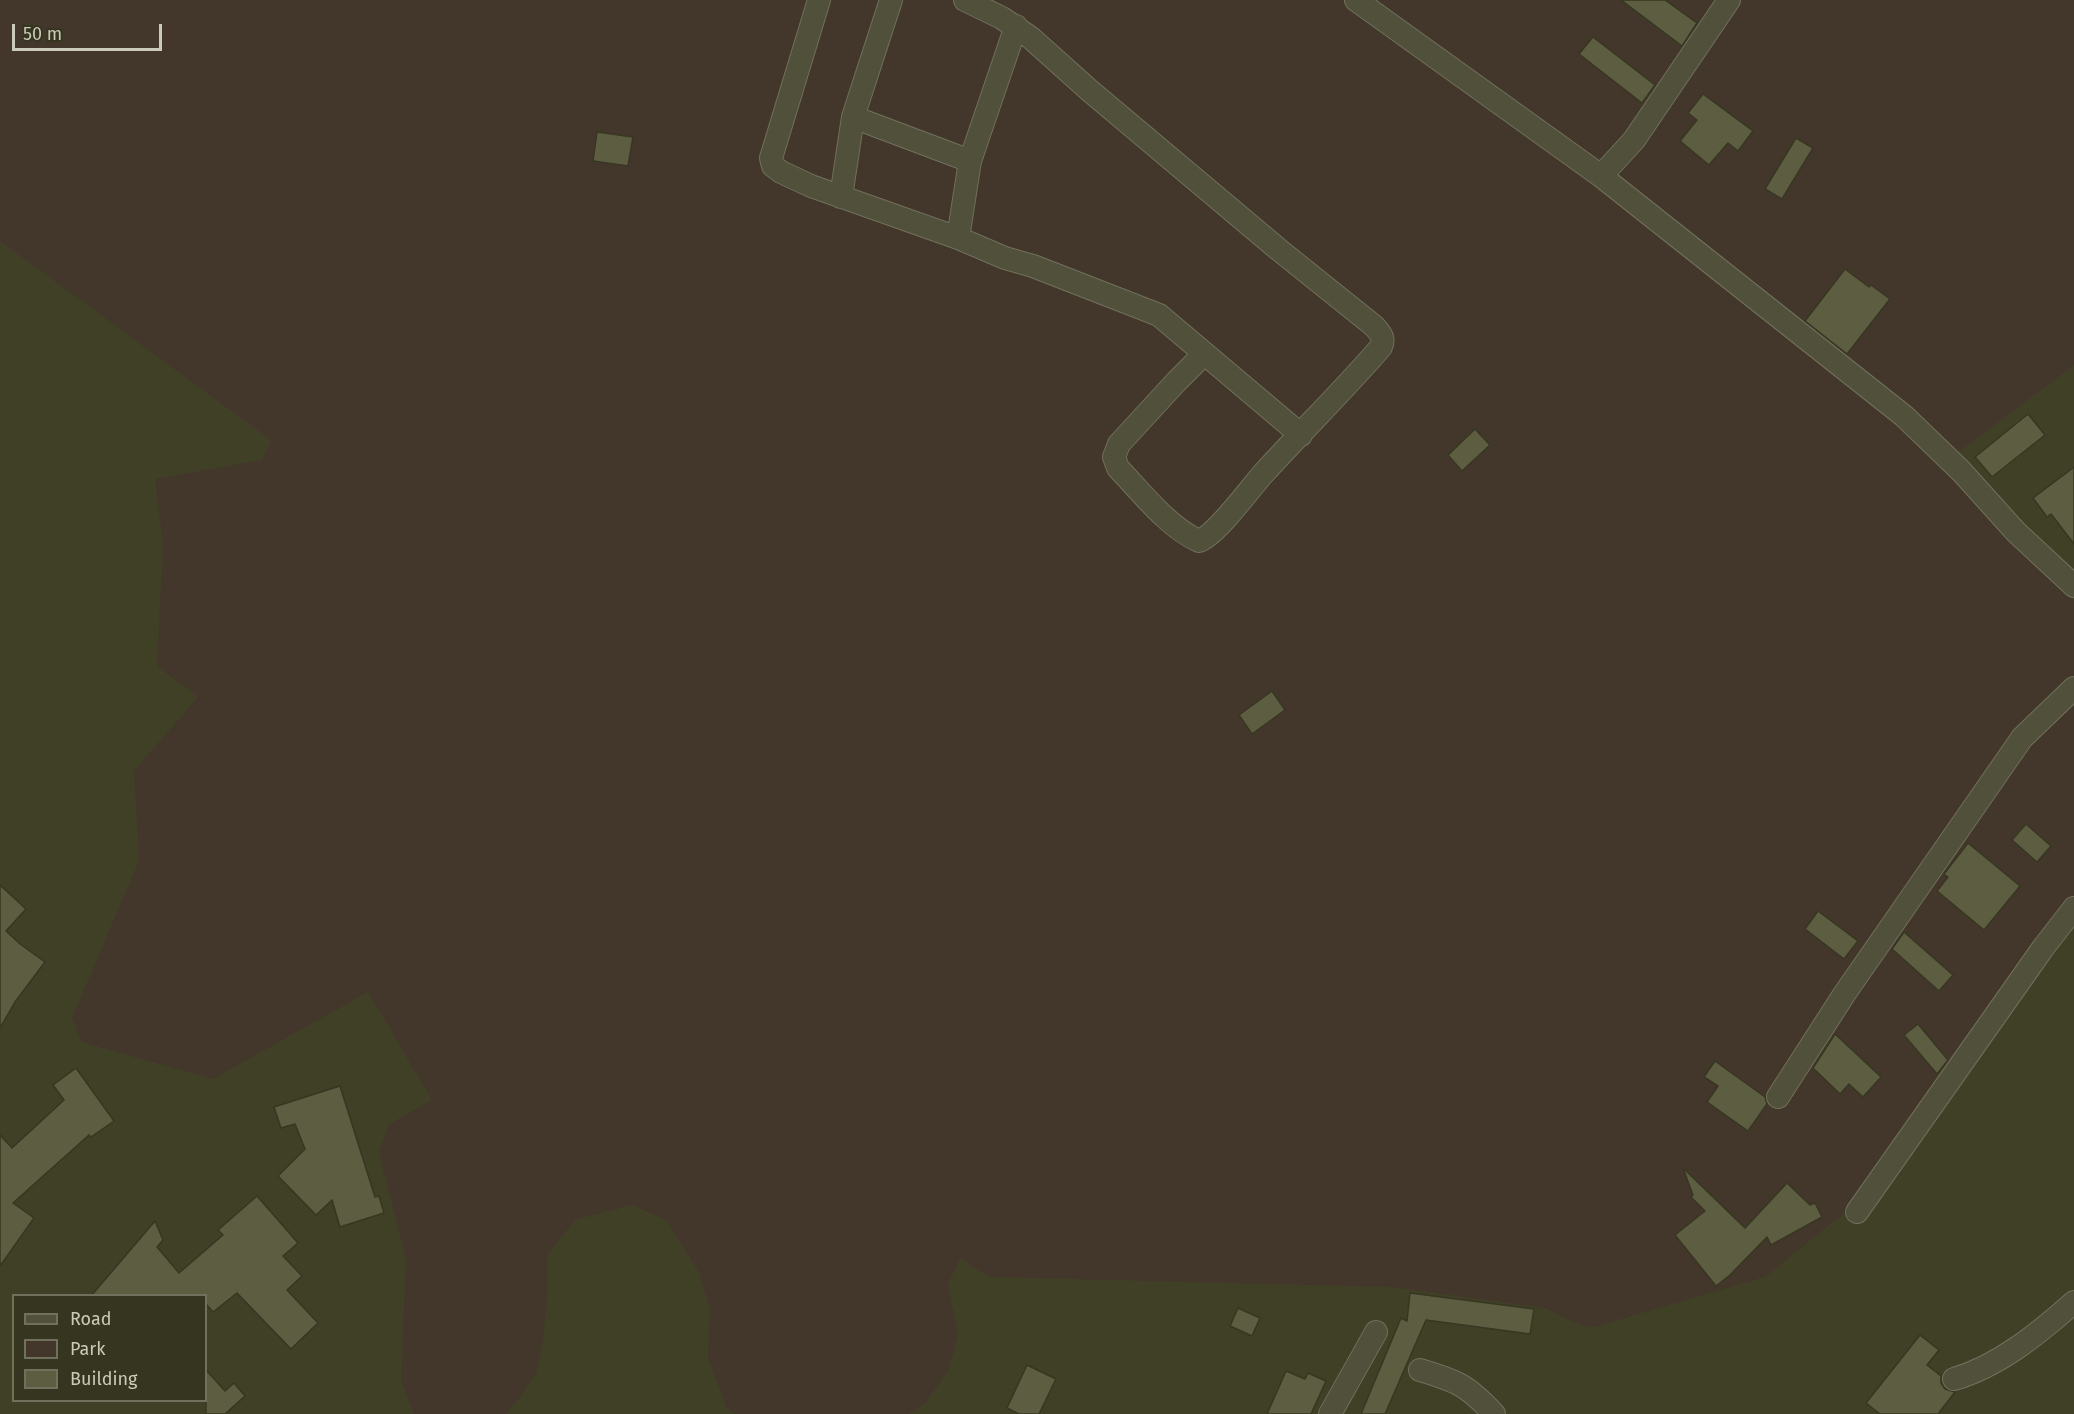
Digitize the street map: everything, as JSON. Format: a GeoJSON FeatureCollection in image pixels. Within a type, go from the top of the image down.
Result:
{"type":"FeatureCollection","features":[{"type":"Feature","properties":{"kind":"street"},"geometry":{"type":"LineString","coordinates":[[819,0],[771,158],[773,166],[781,172],[841,197],[958,238],[1005,258],[1159,315],[1301,435]]}},
{"type":"Feature","properties":{"kind":"street"},"geometry":{"type":"LineString","coordinates":[[841,197],[853,117],[891,0]]}},
{"type":"Feature","properties":{"kind":"street"},"geometry":{"type":"LineString","coordinates":[[965,0],[1016,26],[1089,90],[1382,335],[1381,347],[1204,539],[1199,541],[1187,536],[1168,519],[1118,468],[1114,457],[1119,444],[1204,354]]}},
{"type":"Feature","properties":{"kind":"street"},"geometry":{"type":"LineString","coordinates":[[1356,0],[1601,176],[1904,416],[1961,471],[2016,532],[2074,586]]}},
{"type":"Feature","properties":{"kind":"street"},"geometry":{"type":"LineString","coordinates":[[1601,176],[1634,140],[1729,0]]}},
{"type":"Feature","properties":{"kind":"street"},"geometry":{"type":"LineString","coordinates":[[958,238],[970,161],[1016,26]]}},
{"type":"Feature","properties":{"kind":"street"},"geometry":{"type":"LineString","coordinates":[[853,117],[970,161]]}},
{"type":"Feature","properties":{"kind":"street"},"geometry":{"type":"LineString","coordinates":[[1778,1098],[1845,993],[2022,738],[2074,688]]}},
{"type":"Feature","properties":{"kind":"street"},"geometry":{"type":"LineString","coordinates":[[1857,1212],[2043,948],[2074,908]]}},
{"type":"Feature","properties":{"kind":"street"},"geometry":{"type":"LineString","coordinates":[[1954,1379],[1971,1374],[1995,1361],[2042,1330],[2074,1302]]}},
{"type":"Feature","properties":{"kind":"street"},"geometry":{"type":"LineString","coordinates":[[1330,1414],[1376,1332]]}},
{"type":"Feature","properties":{"kind":"street"},"geometry":{"type":"LineString","coordinates":[[1420,1370],[1459,1382],[1494,1414]]}},
{"type":"Feature","properties":{"kind":"green space"},"geometry":{"type":"Polygon","coordinates":[[[0,0],[2074,0],[2074,365],[1956,454],[1952,479],[2009,541],[2074,601],[2074,901],[1854,1205],[1765,1277],[1594,1327],[1580,1325],[1545,1308],[1391,1287],[989,1277],[960,1258],[948,1284],[958,1335],[949,1369],[926,1402],[909,1414],[735,1414],[726,1407],[708,1357],[710,1308],[698,1271],[666,1220],[632,1205],[575,1220],[547,1255],[547,1295],[543,1341],[537,1371],[520,1398],[506,1414],[414,1414],[401,1380],[406,1260],[379,1153],[388,1125],[432,1100],[368,992],[213,1079],[81,1042],[72,1018],[139,861],[134,771],[198,697],[157,666],[163,544],[155,479],[262,460],[271,440],[0,241],[0,0]]]}},
{"type":"Feature","properties":{"kind":"building"},"geometry":{"type":"Polygon","coordinates":[[[1621,0],[1665,0],[1697,23],[1682,46],[1621,0]]]}},
{"type":"Feature","properties":{"kind":"building"},"geometry":{"type":"Polygon","coordinates":[[[1593,37],[1655,85],[1642,103],[1579,54],[1593,37]]]}},
{"type":"Feature","properties":{"kind":"building"},"geometry":{"type":"Polygon","coordinates":[[[1703,94],[1753,131],[1738,151],[1728,143],[1709,165],[1680,141],[1697,120],[1688,113],[1703,94]]]}},
{"type":"Feature","properties":{"kind":"building"},"geometry":{"type":"Polygon","coordinates":[[[597,132],[633,137],[628,166],[593,161],[597,132]]]}},
{"type":"Feature","properties":{"kind":"building"},"geometry":{"type":"Polygon","coordinates":[[[1796,138],[1813,148],[1782,199],[1765,189],[1796,138]]]}},
{"type":"Feature","properties":{"kind":"building"},"geometry":{"type":"Polygon","coordinates":[[[1845,269],[1890,299],[1847,354],[1805,321],[1845,269]]]}},
{"type":"Feature","properties":{"kind":"building"},"geometry":{"type":"Polygon","coordinates":[[[2028,414],[2045,435],[1992,477],[1975,457],[2028,414]]]}},
{"type":"Feature","properties":{"kind":"building"},"geometry":{"type":"Polygon","coordinates":[[[1475,429],[1490,445],[1462,471],[1448,455],[1475,429]]]}},
{"type":"Feature","properties":{"kind":"building"},"geometry":{"type":"Polygon","coordinates":[[[2074,467],[2074,544],[2051,514],[2047,517],[2033,498],[2074,467]]]}},
{"type":"Feature","properties":{"kind":"building"},"geometry":{"type":"Polygon","coordinates":[[[1272,691],[1285,710],[1252,734],[1239,715],[1272,691]]]}},
{"type":"Feature","properties":{"kind":"building"},"geometry":{"type":"Polygon","coordinates":[[[2026,824],[2051,846],[2037,862],[2012,840],[2026,824]]]}},
{"type":"Feature","properties":{"kind":"building"},"geometry":{"type":"Polygon","coordinates":[[[1968,843],[2020,886],[1984,930],[1937,891],[1948,877],[1944,874],[1968,843]]]}},
{"type":"Feature","properties":{"kind":"building"},"geometry":{"type":"Polygon","coordinates":[[[0,885],[26,909],[6,931],[45,962],[15,1002],[0,1028],[0,885]]]}},
{"type":"Feature","properties":{"kind":"building"},"geometry":{"type":"Polygon","coordinates":[[[1818,911],[1858,941],[1844,959],[1805,929],[1818,911]]]}},
{"type":"Feature","properties":{"kind":"building"},"geometry":{"type":"Polygon","coordinates":[[[1904,932],[1953,975],[1939,991],[1892,949],[1904,932]]]}},
{"type":"Feature","properties":{"kind":"building"},"geometry":{"type":"Polygon","coordinates":[[[1918,1024],[1948,1060],[1937,1074],[1904,1035],[1918,1024]]]}},
{"type":"Feature","properties":{"kind":"building"},"geometry":{"type":"Polygon","coordinates":[[[1835,1034],[1881,1077],[1863,1097],[1849,1084],[1840,1094],[1813,1068],[1835,1034]]]}},
{"type":"Feature","properties":{"kind":"building"},"geometry":{"type":"Polygon","coordinates":[[[1715,1061],[1765,1097],[1767,1104],[1748,1131],[1707,1102],[1718,1086],[1704,1077],[1715,1061]]]}},
{"type":"Feature","properties":{"kind":"building"},"geometry":{"type":"Polygon","coordinates":[[[76,1068],[114,1121],[91,1137],[89,1135],[13,1203],[34,1218],[0,1266],[0,1135],[12,1148],[64,1100],[53,1085],[76,1068]]]}},
{"type":"Feature","properties":{"kind":"building"},"geometry":{"type":"Polygon","coordinates":[[[340,1086],[375,1197],[379,1196],[384,1213],[340,1227],[332,1200],[316,1215],[278,1176],[305,1149],[295,1124],[281,1128],[274,1107],[340,1086]]]}},
{"type":"Feature","properties":{"kind":"building"},"geometry":{"type":"Polygon","coordinates":[[[1683,1168],[1745,1228],[1787,1183],[1810,1205],[1815,1203],[1822,1217],[1771,1245],[1767,1237],[1716,1286],[1675,1235],[1705,1211],[1691,1197],[1693,1195],[1683,1168]]]}},
{"type":"Feature","properties":{"kind":"building"},"geometry":{"type":"Polygon","coordinates":[[[257,1196],[298,1243],[283,1256],[302,1276],[287,1290],[318,1323],[291,1349],[237,1293],[213,1312],[207,1305],[207,1294],[93,1294],[155,1221],[163,1240],[157,1247],[179,1273],[223,1235],[218,1230],[257,1196]]]}},
{"type":"Feature","properties":{"kind":"building"},"geometry":{"type":"Polygon","coordinates":[[[1410,1293],[1534,1309],[1530,1334],[1426,1320],[1385,1414],[1361,1414],[1401,1318],[1407,1321],[1410,1293]]]}},
{"type":"Feature","properties":{"kind":"building"},"geometry":{"type":"Polygon","coordinates":[[[1238,1308],[1260,1318],[1252,1336],[1230,1326],[1238,1308]]]}},
{"type":"Feature","properties":{"kind":"building"},"geometry":{"type":"Polygon","coordinates":[[[1920,1335],[1939,1350],[1927,1365],[1941,1376],[1941,1383],[1945,1389],[1955,1392],[1938,1414],[1880,1414],[1866,1403],[1920,1335]]]}},
{"type":"Feature","properties":{"kind":"building"},"geometry":{"type":"Polygon","coordinates":[[[1027,1365],[1056,1379],[1039,1414],[1019,1414],[1007,1408],[1027,1365]]]}},
{"type":"Feature","properties":{"kind":"building"},"geometry":{"type":"Polygon","coordinates":[[[207,1371],[225,1391],[234,1383],[245,1396],[225,1414],[206,1414],[207,1371]]]}},
{"type":"Feature","properties":{"kind":"building"},"geometry":{"type":"Polygon","coordinates":[[[1286,1371],[1305,1379],[1308,1373],[1326,1381],[1311,1414],[1267,1414],[1286,1371]]]}}]}
